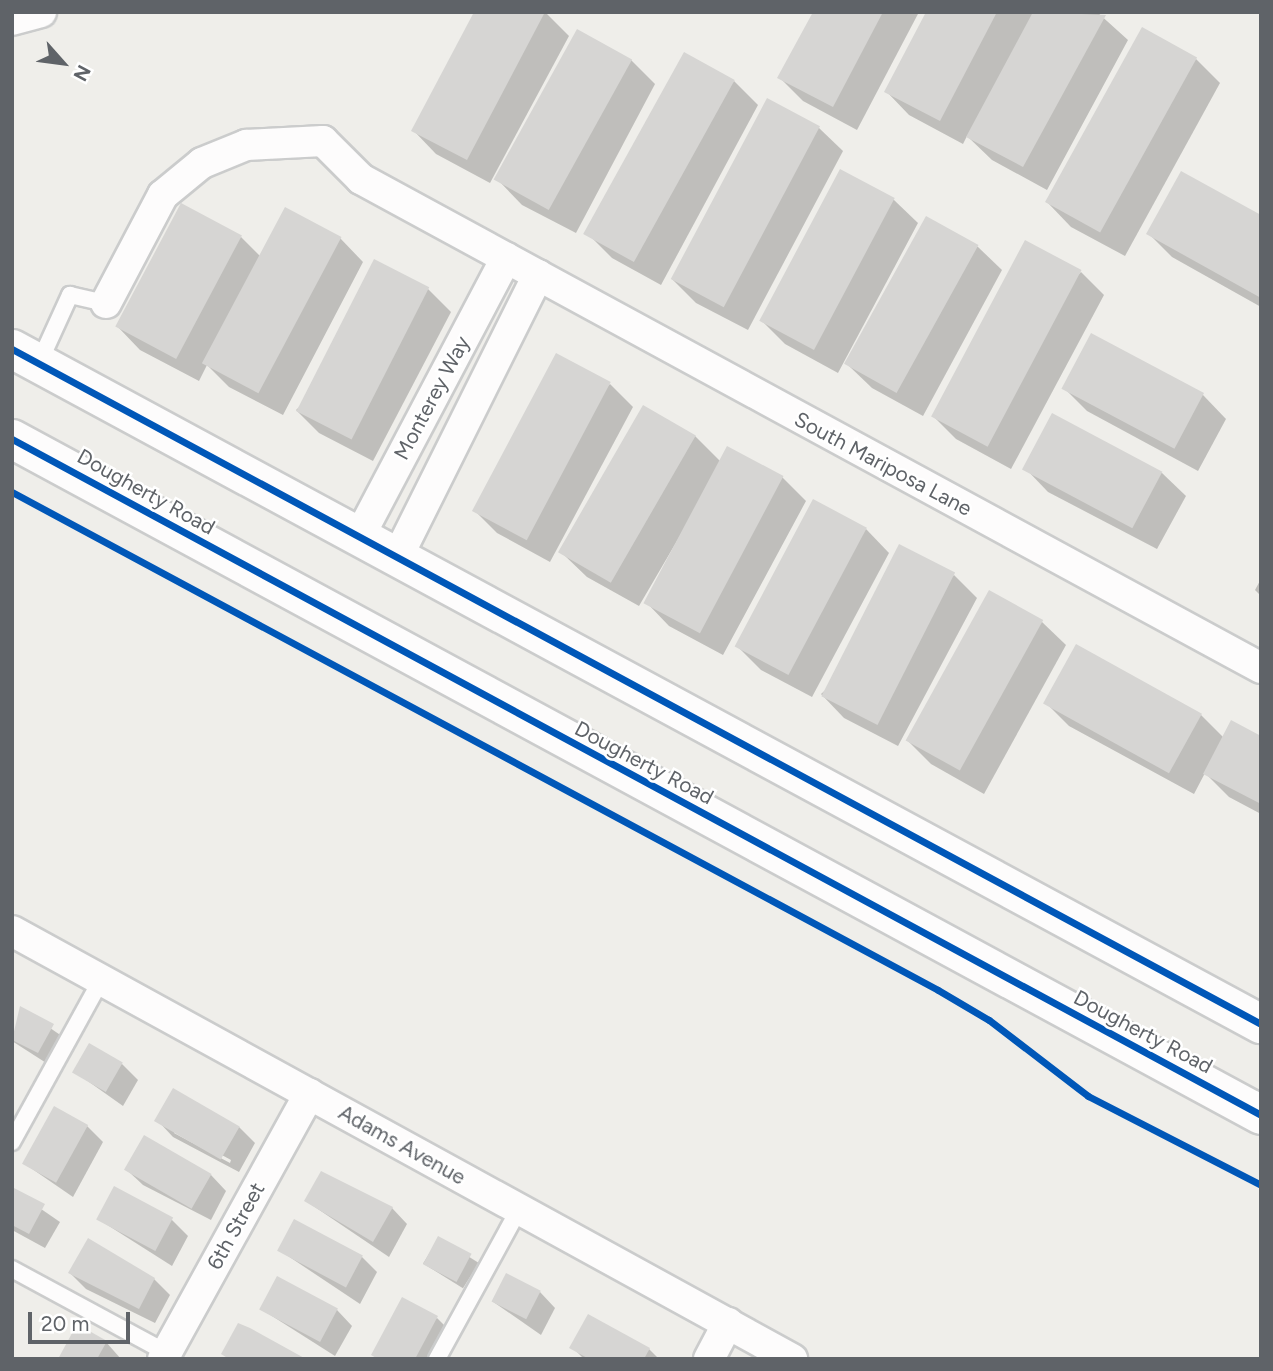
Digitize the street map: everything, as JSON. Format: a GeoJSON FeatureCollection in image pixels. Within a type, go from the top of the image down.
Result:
{"type":"FeatureCollection","features":[{"type":"Feature","properties":{"kind":"main road"},"geometry":{"type":"LineString","coordinates":[[25,356],[1261,1024]]}},
{"type":"Feature","properties":{"kind":"main road","name":"Dougherty Road"},"geometry":{"type":"LineString","coordinates":[[12,439],[1261,1115]]}},
{"type":"Feature","properties":{"kind":"street"},"geometry":{"type":"LineString","coordinates":[[12,20],[41,12]]}},
{"type":"Feature","properties":{"kind":"street","name":"South Mariposa Lane"},"geometry":{"type":"LineString","coordinates":[[106,303],[163,195],[202,163],[246,145],[323,141],[362,179],[1261,668]]}},
{"type":"Feature","properties":{"kind":"street","name":"Monterey Way"},"geometry":{"type":"LineString","coordinates":[[358,538],[506,258]]}},
{"type":"Feature","properties":{"kind":"street","name":"Monterey Way"},"geometry":{"type":"LineString","coordinates":[[398,556],[538,275]]}},
{"type":"Feature","properties":{"kind":"street","name":"Adams Avenue"},"geometry":{"type":"LineString","coordinates":[[12,932],[792,1359]]}},
{"type":"Feature","properties":{"kind":"street","name":"6th Street"},"geometry":{"type":"LineString","coordinates":[[169,1357],[309,1094]]}},
{"type":"Feature","properties":{"kind":"street"},"geometry":{"type":"LineString","coordinates":[[709,1359],[728,1324]]}},
{"type":"Feature","properties":{"kind":"lane"},"geometry":{"type":"LineString","coordinates":[[25,356],[70,295],[106,303]]}},
{"type":"Feature","properties":{"kind":"lane"},"geometry":{"type":"LineString","coordinates":[[12,1142],[101,980]]}},
{"type":"Feature","properties":{"kind":"lane"},"geometry":{"type":"LineString","coordinates":[[437,1359],[519,1209]]}},
{"type":"Feature","properties":{"kind":"lane"},"geometry":{"type":"LineString","coordinates":[[12,1269],[169,1357]]}},
{"type":"Feature","properties":{"kind":"building"},"geometry":{"type":"Polygon","coordinates":[[[474,12],[545,12],[467,160],[411,131],[474,12]]]}},
{"type":"Feature","properties":{"kind":"building"},"geometry":{"type":"Polygon","coordinates":[[[813,12],[883,12],[833,107],[777,78],[813,12]]]}},
{"type":"Feature","properties":{"kind":"building"},"geometry":{"type":"Polygon","coordinates":[[[926,12],[997,12],[940,121],[884,92],[926,12]]]}},
{"type":"Feature","properties":{"kind":"building"},"geometry":{"type":"Polygon","coordinates":[[[1033,12],[1106,15],[1023,167],[966,137],[1033,12]]]}},
{"type":"Feature","properties":{"kind":"building"},"geometry":{"type":"Polygon","coordinates":[[[1142,27],[1197,58],[1100,232],[1045,202],[1142,27]]]}},
{"type":"Feature","properties":{"kind":"building"},"geometry":{"type":"Polygon","coordinates":[[[577,29],[632,60],[549,210],[494,179],[577,29]]]}},
{"type":"Feature","properties":{"kind":"building"},"geometry":{"type":"Polygon","coordinates":[[[684,52],[735,80],[634,262],[583,234],[684,52]]]}},
{"type":"Feature","properties":{"kind":"building"},"geometry":{"type":"Polygon","coordinates":[[[767,98],[820,126],[724,307],[671,279],[767,98]]]}},
{"type":"Feature","properties":{"kind":"building"},"geometry":{"type":"Polygon","coordinates":[[[840,169],[895,198],[814,350],[759,321],[840,169]]]}},
{"type":"Feature","properties":{"kind":"building"},"geometry":{"type":"Polygon","coordinates":[[[1181,171],[1261,215],[1261,298],[1146,234],[1181,171]]]}},
{"type":"Feature","properties":{"kind":"building"},"geometry":{"type":"Polygon","coordinates":[[[181,203],[242,235],[176,359],[115,327],[181,203]]]}},
{"type":"Feature","properties":{"kind":"building"},"geometry":{"type":"Polygon","coordinates":[[[285,207],[342,237],[258,393],[202,363],[285,207]]]}},
{"type":"Feature","properties":{"kind":"building"},"geometry":{"type":"Polygon","coordinates":[[[926,216],[978,245],[897,393],[844,364],[926,216]]]}},
{"type":"Feature","properties":{"kind":"building"},"geometry":{"type":"Polygon","coordinates":[[[1025,240],[1082,270],[988,447],[931,417],[1025,240]]]}},
{"type":"Feature","properties":{"kind":"building"},"geometry":{"type":"Polygon","coordinates":[[[374,259],[429,287],[352,440],[296,411],[374,259]]]}},
{"type":"Feature","properties":{"kind":"building"},"geometry":{"type":"Polygon","coordinates":[[[1091,333],[1204,393],[1174,449],[1061,389],[1091,333]]]}},
{"type":"Feature","properties":{"kind":"building"},"geometry":{"type":"Polygon","coordinates":[[[556,353],[611,382],[527,540],[472,511],[556,353]]]}},
{"type":"Feature","properties":{"kind":"building"},"geometry":{"type":"Polygon","coordinates":[[[643,405],[696,436],[611,583],[558,552],[643,405]]]}},
{"type":"Feature","properties":{"kind":"building"},"geometry":{"type":"Polygon","coordinates":[[[1052,413],[1162,472],[1132,528],[1022,470],[1052,413]]]}},
{"type":"Feature","properties":{"kind":"building"},"geometry":{"type":"Polygon","coordinates":[[[727,446],[784,476],[700,633],[643,603],[727,446]]]}},
{"type":"Feature","properties":{"kind":"building"},"geometry":{"type":"Polygon","coordinates":[[[813,499],[867,528],[788,675],[735,646],[813,499]]]}},
{"type":"Feature","properties":{"kind":"building"},"geometry":{"type":"Polygon","coordinates":[[[899,544],[955,573],[878,725],[821,696],[899,544]]]}},
{"type":"Feature","properties":{"kind":"building"},"geometry":{"type":"Polygon","coordinates":[[[989,590],[1043,620],[960,770],[906,740],[989,590]]]}},
{"type":"Feature","properties":{"kind":"building"},"geometry":{"type":"Polygon","coordinates":[[[1076,644],[1202,714],[1169,773],[1043,703],[1076,644]]]}},
{"type":"Feature","properties":{"kind":"building"},"geometry":{"type":"Polygon","coordinates":[[[1231,720],[1261,736],[1261,804],[1203,774],[1231,720]]]}},
{"type":"Feature","properties":{"kind":"building"},"geometry":{"type":"Polygon","coordinates":[[[20,1006],[54,1024],[38,1053],[12,1040],[20,1006]]]}},
{"type":"Feature","properties":{"kind":"building"},"geometry":{"type":"Polygon","coordinates":[[[89,1043],[123,1062],[106,1092],[72,1072],[89,1043]]]}},
{"type":"Feature","properties":{"kind":"building"},"geometry":{"type":"Polygon","coordinates":[[[173,1088],[240,1126],[221,1159],[154,1121],[173,1088]]]}},
{"type":"Feature","properties":{"kind":"building"},"geometry":{"type":"Polygon","coordinates":[[[54,1106],[88,1125],[56,1183],[22,1164],[54,1106]]]}},
{"type":"Feature","properties":{"kind":"building"},"geometry":{"type":"Polygon","coordinates":[[[144,1135],[212,1174],[192,1209],[124,1170],[144,1135]]]}},
{"type":"Feature","properties":{"kind":"building"},"geometry":{"type":"Polygon","coordinates":[[[321,1171],[393,1207],[373,1242],[304,1201],[321,1171]]]}},
{"type":"Feature","properties":{"kind":"building"},"geometry":{"type":"Polygon","coordinates":[[[114,1186],[173,1217],[155,1251],[96,1220],[114,1186]]]}},
{"type":"Feature","properties":{"kind":"building"},"geometry":{"type":"Polygon","coordinates":[[[12,1187],[45,1204],[29,1234],[12,1225],[12,1187]]]}},
{"type":"Feature","properties":{"kind":"building"},"geometry":{"type":"Polygon","coordinates":[[[294,1219],[363,1256],[346,1287],[277,1251],[294,1219]]]}},
{"type":"Feature","properties":{"kind":"building"},"geometry":{"type":"Polygon","coordinates":[[[438,1236],[472,1254],[457,1282],[423,1264],[438,1236]]]}},
{"type":"Feature","properties":{"kind":"building"},"geometry":{"type":"Polygon","coordinates":[[[88,1238],[155,1278],[139,1309],[68,1273],[88,1238]]]}},
{"type":"Feature","properties":{"kind":"building"},"geometry":{"type":"Polygon","coordinates":[[[506,1273],[541,1291],[526,1319],[491,1302],[506,1273]]]}},
{"type":"Feature","properties":{"kind":"building"},"geometry":{"type":"Polygon","coordinates":[[[277,1276],[338,1308],[320,1342],[259,1310],[277,1276]]]}},
{"type":"Feature","properties":{"kind":"building"},"geometry":{"type":"Polygon","coordinates":[[[402,1297],[438,1316],[415,1359],[378,1359],[371,1355],[402,1297]]]}},
{"type":"Feature","properties":{"kind":"building"},"geometry":{"type":"Polygon","coordinates":[[[588,1314],[650,1348],[644,1359],[589,1359],[569,1348],[588,1314]]]}},
{"type":"Feature","properties":{"kind":"building"},"geometry":{"type":"Polygon","coordinates":[[[238,1323],[306,1359],[229,1359],[221,1354],[238,1323]]]}},
{"type":"Feature","properties":{"kind":"building"},"geometry":{"type":"Polygon","coordinates":[[[77,1324],[107,1341],[97,1359],[58,1359],[77,1324]]]}},
{"type":"Feature","properties":{"kind":"cycle path"},"geometry":{"type":"LineString","coordinates":[[12,349],[1261,1024]]}},
{"type":"Feature","properties":{"kind":"cycle path"},"geometry":{"type":"LineString","coordinates":[[12,439],[1261,1115]]}},
{"type":"Feature","properties":{"kind":"cycle path"},"geometry":{"type":"LineString","coordinates":[[12,492],[938,990],[989,1020],[1088,1096],[1261,1185]]}}]}
